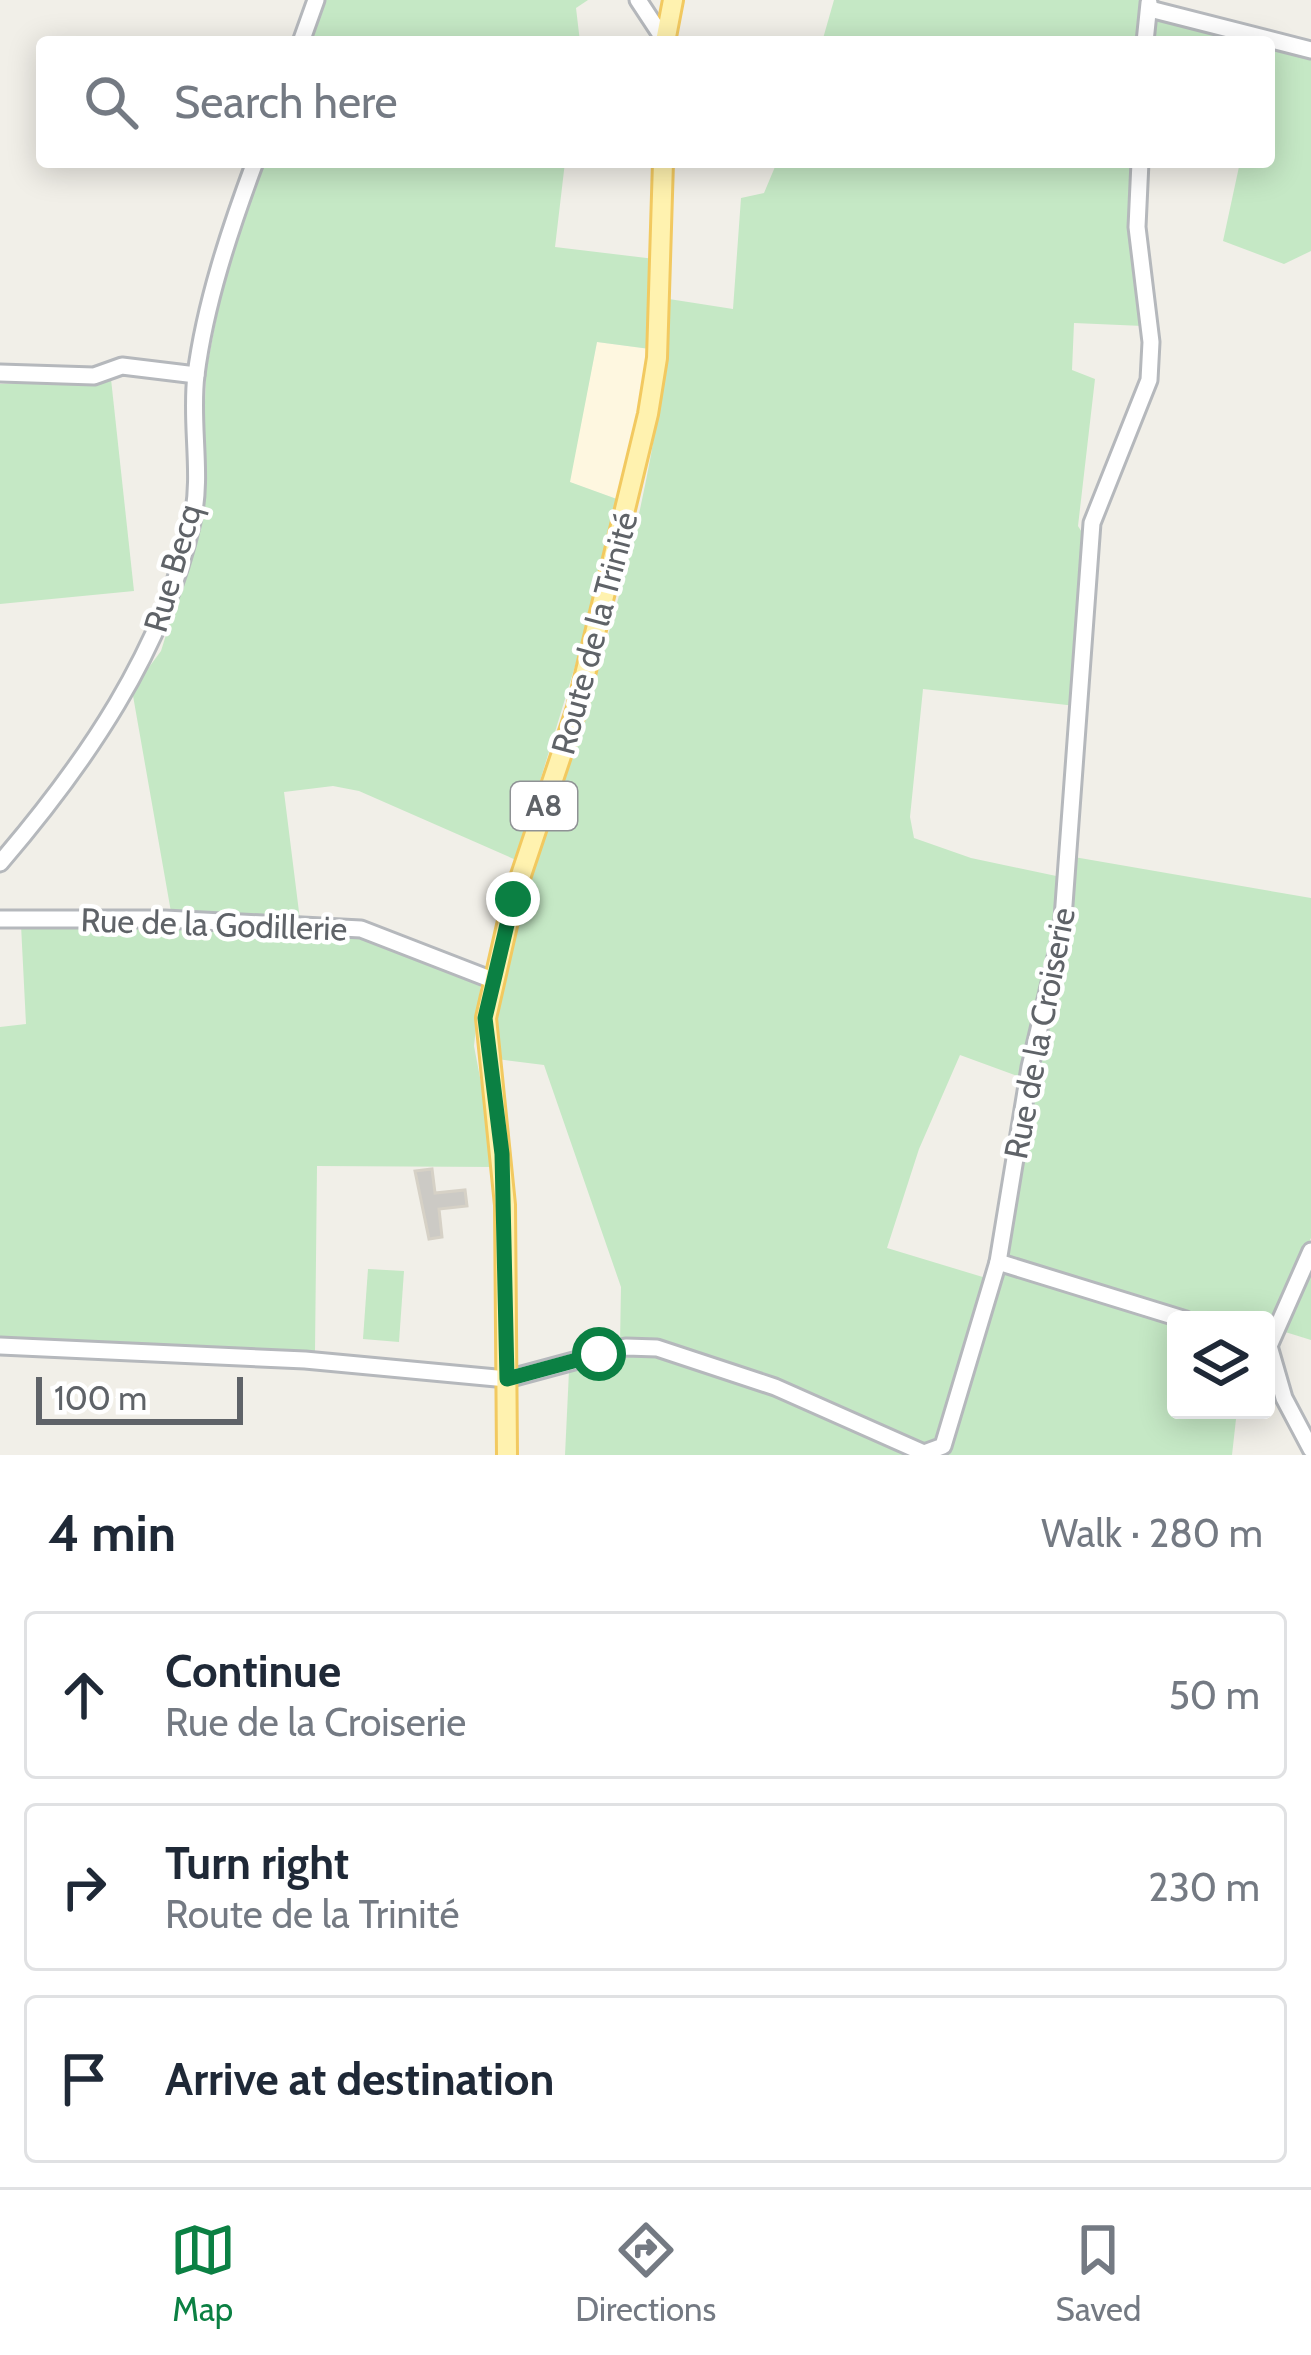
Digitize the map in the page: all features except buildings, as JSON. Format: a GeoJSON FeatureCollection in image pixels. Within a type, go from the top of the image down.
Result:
{"type":"FeatureCollection","features":[{"type":"Feature","properties":{"kind":"main road"},"geometry":{"type":"LineString","coordinates":[[666,36],[674,0]]}},
{"type":"Feature","properties":{"kind":"main road","name":"Route de la Trinité"},"geometry":{"type":"LineString","coordinates":[[507,1455],[502,1154],[487,1060],[490,979],[577,708],[635,477],[657,358],[663,168]]}},
{"type":"Feature","properties":{"kind":"street"},"geometry":{"type":"LineString","coordinates":[[303,36],[316,0]]}},
{"type":"Feature","properties":{"kind":"street"},"geometry":{"type":"LineString","coordinates":[[638,0],[662,36]]}},
{"type":"Feature","properties":{"kind":"street"},"geometry":{"type":"LineString","coordinates":[[1146,36],[1149,5],[1261,36]]}},
{"type":"Feature","properties":{"kind":"street"},"geometry":{"type":"LineString","coordinates":[[1275,40],[1311,50]]}},
{"type":"Feature","properties":{"kind":"street","name":"Rue Becq"},"geometry":{"type":"LineString","coordinates":[[0,863],[40,816],[158,633],[194,518],[196,375],[234,219],[253,168]]}},
{"type":"Feature","properties":{"kind":"street","name":"Rue de la Croiserie"},"geometry":{"type":"LineString","coordinates":[[507,1379],[626,1347],[657,1348],[775,1388],[932,1454],[943,1446],[998,1262],[1030,1067],[1062,932],[1092,523],[1149,380],[1150,342],[1137,227],[1140,168]]}},
{"type":"Feature","properties":{"kind":"street"},"geometry":{"type":"LineString","coordinates":[[0,374],[94,376],[122,366],[196,375]]}},
{"type":"Feature","properties":{"kind":"street","name":"Rue de la Godillerie"},"geometry":{"type":"LineString","coordinates":[[0,919],[165,919],[361,929],[490,979]]}},
{"type":"Feature","properties":{"kind":"street"},"geometry":{"type":"LineString","coordinates":[[1275,1330],[1311,1251]]}},
{"type":"Feature","properties":{"kind":"street"},"geometry":{"type":"LineString","coordinates":[[998,1262],[1167,1314]]}},
{"type":"Feature","properties":{"kind":"street"},"geometry":{"type":"LineString","coordinates":[[0,1346],[304,1360],[507,1379]]}},
{"type":"Feature","properties":{"kind":"street"},"geometry":{"type":"LineString","coordinates":[[1275,1368],[1284,1398],[1311,1449]]}},
{"type":"Feature","properties":{"kind":"shaded area"},"geometry":{"type":"Polygon","coordinates":[[[597,342],[650,349],[625,502],[569,482],[597,342]]]}},
{"type":"Feature","properties":{"kind":"green space"},"geometry":{"type":"Polygon","coordinates":[[[322,0],[588,0],[576,8],[579,36],[308,36],[322,0]]]}},
{"type":"Feature","properties":{"kind":"green space"},"geometry":{"type":"Polygon","coordinates":[[[834,0],[1142,0],[1139,36],[824,36],[834,0]]]}},
{"type":"Feature","properties":{"kind":"green space"},"geometry":{"type":"Polygon","coordinates":[[[1152,13],[1240,36],[1150,36],[1152,13]]]}},
{"type":"Feature","properties":{"kind":"green space"},"geometry":{"type":"Polygon","coordinates":[[[1275,46],[1311,55],[1311,251],[1284,264],[1223,241],[1239,168],[1275,168],[1275,46]]]}},
{"type":"Feature","properties":{"kind":"green space"},"geometry":{"type":"Polygon","coordinates":[[[260,168],[564,168],[555,247],[655,259],[650,349],[597,342],[570,482],[625,502],[516,860],[359,791],[333,786],[284,792],[300,920],[171,912],[132,690],[161,651],[201,522],[206,372],[223,284],[260,168]]]}},
{"type":"Feature","properties":{"kind":"green space"},"geometry":{"type":"Polygon","coordinates":[[[774,168],[1133,168],[1127,231],[1135,251],[1143,326],[1074,323],[1072,370],[1095,379],[1078,526],[1083,534],[1076,706],[923,689],[910,817],[914,838],[971,858],[1061,877],[1058,931],[1023,1078],[960,1055],[919,1149],[887,1248],[986,1278],[937,1440],[924,1443],[737,1365],[659,1347],[620,1344],[621,1287],[544,1065],[497,1059],[497,1017],[511,934],[595,680],[638,517],[659,407],[669,299],[733,309],[741,198],[764,193],[774,168]]]}},
{"type":"Feature","properties":{"kind":"green space"},"geometry":{"type":"Polygon","coordinates":[[[111,379],[134,591],[0,604],[0,384],[111,379]]]}},
{"type":"Feature","properties":{"kind":"green space"},"geometry":{"type":"Polygon","coordinates":[[[1074,857],[1311,898],[1311,1238],[1275,1315],[1275,1311],[1178,1311],[1005,1258],[1038,1060],[1069,934],[1074,857]]]}},
{"type":"Feature","properties":{"kind":"green space"},"geometry":{"type":"Polygon","coordinates":[[[21,925],[174,925],[357,935],[481,981],[474,1046],[497,1167],[317,1166],[315,1352],[0,1340],[0,1027],[26,1024],[21,925]]]}},
{"type":"Feature","properties":{"kind":"green space"},"geometry":{"type":"Polygon","coordinates":[[[368,1269],[404,1271],[399,1342],[363,1339],[368,1269]]]}},
{"type":"Feature","properties":{"kind":"green space"},"geometry":{"type":"Polygon","coordinates":[[[1311,1269],[1311,1340],[1282,1331],[1311,1269]]]}},
{"type":"Feature","properties":{"kind":"green space"},"geometry":{"type":"Polygon","coordinates":[[[1000,1270],[1167,1321],[1167,1419],[1236,1419],[1232,1455],[945,1455],[1000,1270]]]}},
{"type":"Feature","properties":{"kind":"green space"},"geometry":{"type":"Polygon","coordinates":[[[644,1354],[772,1392],[906,1455],[565,1455],[569,1371],[644,1354]]]}},
{"type":"Feature","properties":{"kind":"route"},"geometry":{"type":"LineString","coordinates":[[513,899],[490,979],[485,1018],[502,1154],[507,1379],[599,1354]]}}]}
